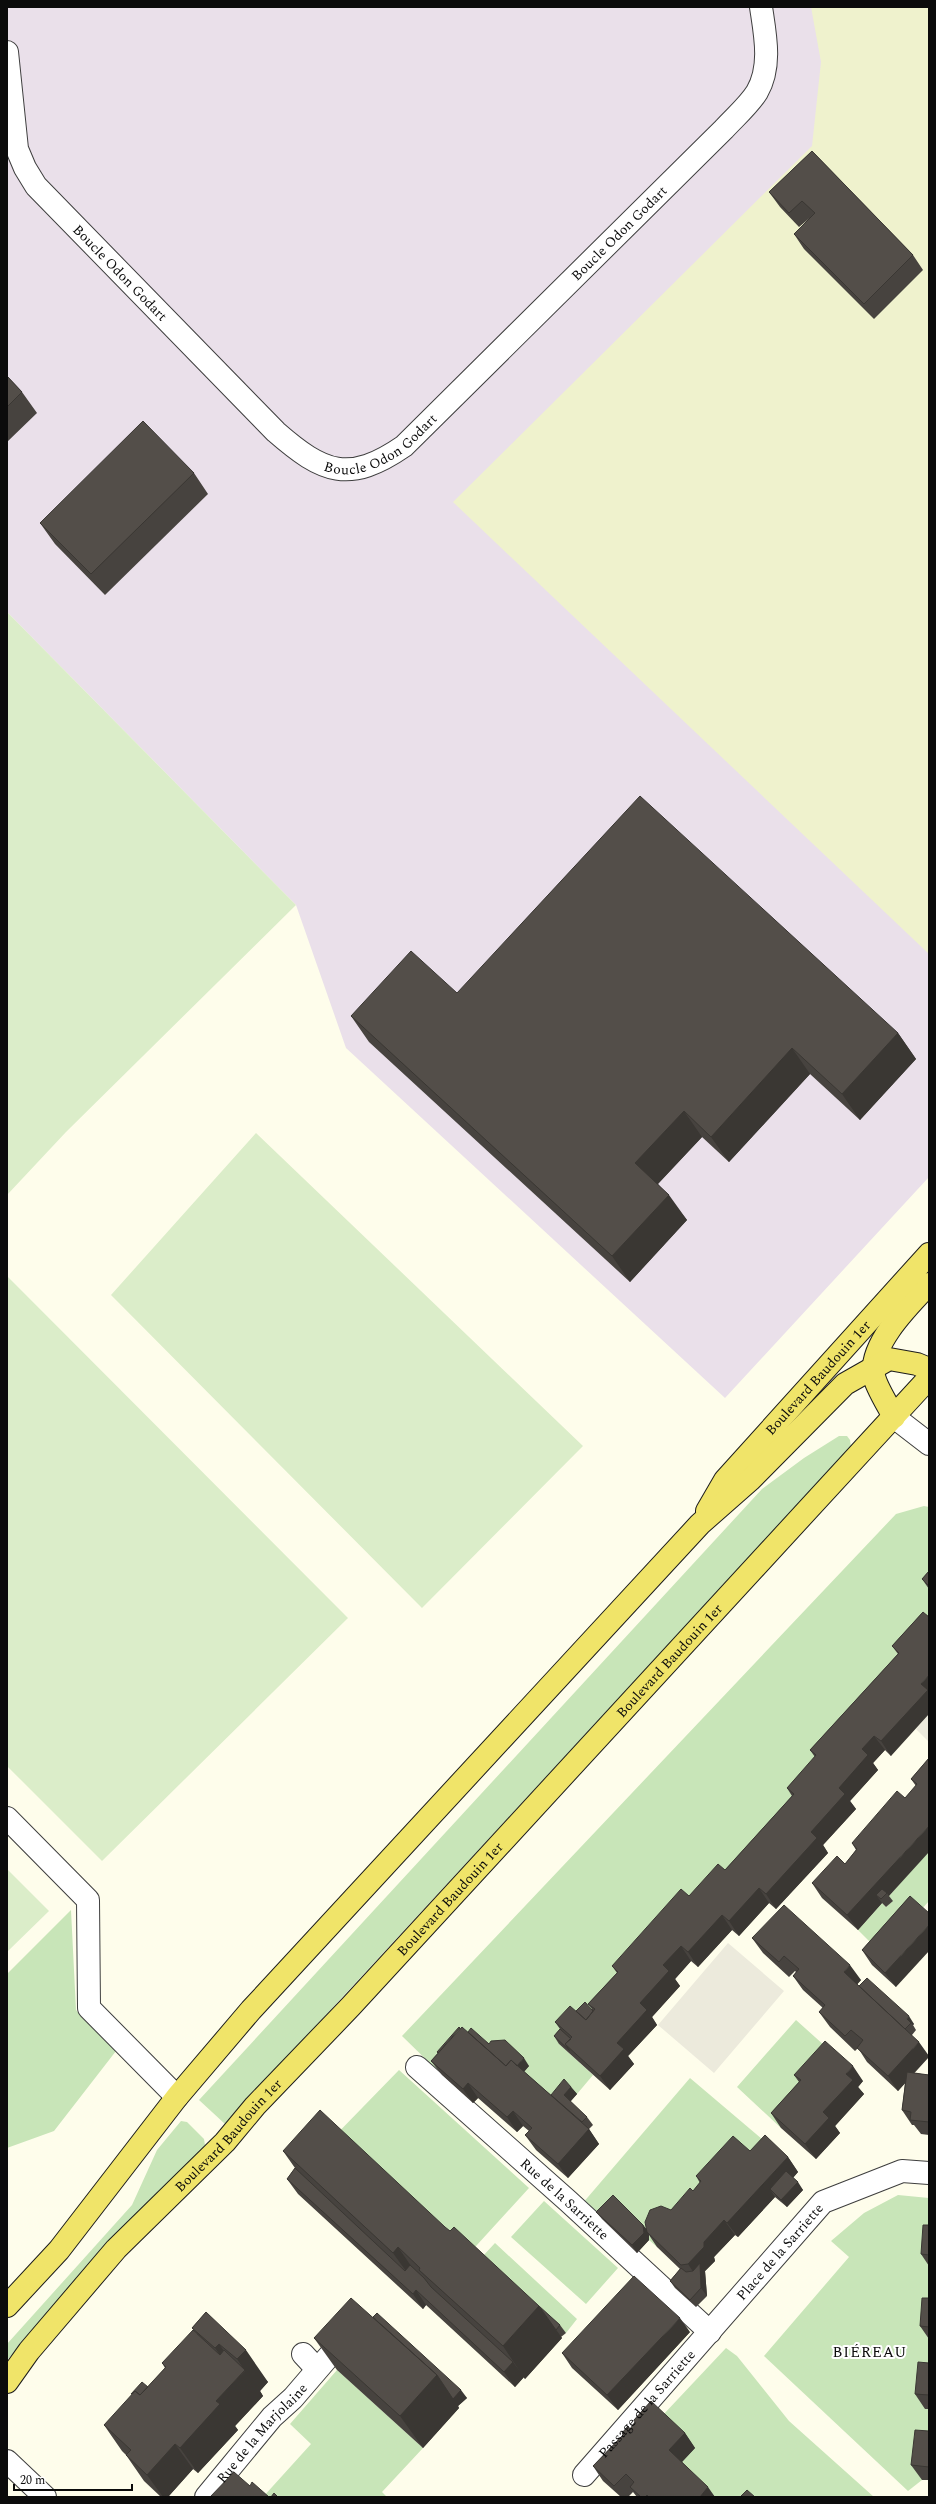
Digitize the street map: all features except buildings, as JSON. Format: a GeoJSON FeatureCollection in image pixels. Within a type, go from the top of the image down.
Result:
{"type":"FeatureCollection","features":[{"type":"Feature","properties":{"kind":"main road","name":"Boulevard Baudouin 1er"},"geometry":{"type":"LineString","coordinates":[[700,1524],[725,1480],[929,1254]]}},
{"type":"Feature","properties":{"kind":"main road","name":"Boulevard Baudouin 1er"},"geometry":{"type":"LineString","coordinates":[[894,1417],[874,1376],[878,1349],[901,1315],[929,1284]]}},
{"type":"Feature","properties":{"kind":"main road","name":"Boulevard Baudouin 1er"},"geometry":{"type":"LineString","coordinates":[[7,2306],[59,2250],[177,2097],[256,2005],[700,1524],[750,1480],[845,1384],[889,1359],[917,1364],[929,1369]]}},
{"type":"Feature","properties":{"kind":"main road","name":"Boulevard Baudouin 1er"},"geometry":{"type":"LineString","coordinates":[[7,2382],[29,2351],[116,2249],[225,2142],[254,2106],[351,2006],[929,1378]]}},
{"type":"Feature","properties":{"kind":"street","name":"Boucle Odon Godart"},"geometry":{"type":"LineString","coordinates":[[7,52],[17,149],[24,168],[36,186],[276,432],[300,453],[323,466],[352,470],[386,458],[404,446],[724,129],[757,92],[763,76],[767,46],[761,7]]}},
{"type":"Feature","properties":{"kind":"street"},"geometry":{"type":"LineString","coordinates":[[894,1417],[929,1444]]}},
{"type":"Feature","properties":{"kind":"street"},"geometry":{"type":"LineString","coordinates":[[7,1818],[88,1900],[89,2008],[151,2068],[177,2097]]}},
{"type":"Feature","properties":{"kind":"street","name":"Rue de la Sarriette"},"geometry":{"type":"LineString","coordinates":[[417,2067],[568,2201],[710,2332]]}},
{"type":"Feature","properties":{"kind":"street","name":"Place de la Sarriette"},"geometry":{"type":"LineString","coordinates":[[710,2332],[823,2202],[902,2171],[929,2174]]}},
{"type":"Feature","properties":{"kind":"street","name":"Rue de la Marjolaine"},"geometry":{"type":"LineString","coordinates":[[206,2497],[272,2416],[293,2398],[310,2361],[360,2320]]}},
{"type":"Feature","properties":{"kind":"street","name":"Passage de la Sarriette"},"geometry":{"type":"LineString","coordinates":[[584,2475],[710,2332]]}},
{"type":"Feature","properties":{"kind":"street"},"geometry":{"type":"LineString","coordinates":[[7,2462],[45,2497]]}},
{"type":"Feature","properties":{"kind":"shaded area"},"geometry":{"type":"Polygon","coordinates":[[[7,7],[929,7],[929,1177],[725,1398],[346,1048],[296,905],[7,612],[7,7]]]}},
{"type":"Feature","properties":{"kind":"shaded area"},"geometry":{"type":"Polygon","coordinates":[[[929,1714],[929,1742],[916,1729],[929,1714]]]}},
{"type":"Feature","properties":{"kind":"shaded area"},"geometry":{"type":"Polygon","coordinates":[[[728,1943],[784,1991],[714,2073],[658,2025],[728,1943]]]}},
{"type":"Feature","properties":{"kind":"green space"},"geometry":{"type":"Polygon","coordinates":[[[811,7],[929,7],[929,954],[453,502],[812,146],[821,62],[811,7]]]}},
{"type":"Feature","properties":{"kind":"green space"},"geometry":{"type":"Polygon","coordinates":[[[7,612],[296,905],[66,1132],[7,1195],[7,612]]]}},
{"type":"Feature","properties":{"kind":"green space"},"geometry":{"type":"Polygon","coordinates":[[[256,1133],[583,1446],[422,1608],[111,1295],[256,1133]]]}},
{"type":"Feature","properties":{"kind":"green space"},"geometry":{"type":"Polygon","coordinates":[[[7,1276],[348,1618],[102,1861],[7,1766],[7,1276]]]}},
{"type":"Feature","properties":{"kind":"green space"},"geometry":{"type":"Polygon","coordinates":[[[839,1436],[847,1436],[850,1440],[851,1447],[225,2124],[199,2100],[762,1489],[804,1458],[839,1436]]]}},
{"type":"Feature","properties":{"kind":"green space"},"geometry":{"type":"Polygon","coordinates":[[[924,1506],[929,1507],[929,1632],[827,1770],[559,2044],[593,2075],[577,2094],[555,2104],[442,2075],[402,2036],[896,1514],[924,1506]]]}},
{"type":"Feature","properties":{"kind":"green space"},"geometry":{"type":"Polygon","coordinates":[[[929,1851],[929,1901],[882,1954],[858,1930],[882,1903],[886,1907],[892,1901],[888,1897],[929,1851]]]}},
{"type":"Feature","properties":{"kind":"green space"},"geometry":{"type":"Polygon","coordinates":[[[7,1869],[49,1911],[7,1952],[7,1869]]]}},
{"type":"Feature","properties":{"kind":"green space"},"geometry":{"type":"Polygon","coordinates":[[[71,1910],[76,2010],[116,2051],[54,2131],[7,2148],[7,1974],[71,1910]]]}},
{"type":"Feature","properties":{"kind":"green space"},"geometry":{"type":"Polygon","coordinates":[[[796,2020],[835,2055],[811,2095],[781,2128],[737,2087],[796,2020]]]}},
{"type":"Feature","properties":{"kind":"green space"},"geometry":{"type":"Polygon","coordinates":[[[399,2070],[529,2188],[466,2257],[326,2145],[399,2070]]]}},
{"type":"Feature","properties":{"kind":"green space"},"geometry":{"type":"Polygon","coordinates":[[[690,2078],[775,2150],[656,2242],[657,2247],[649,2240],[649,2232],[602,2219],[582,2204],[690,2078]]]}},
{"type":"Feature","properties":{"kind":"green space"},"geometry":{"type":"Polygon","coordinates":[[[181,2121],[187,2122],[204,2139],[205,2145],[7,2360],[7,2344],[132,2205],[157,2150],[181,2121]]]}},
{"type":"Feature","properties":{"kind":"green space"},"geometry":{"type":"Polygon","coordinates":[[[898,2195],[929,2198],[929,2445],[922,2480],[908,2491],[764,2356],[849,2257],[831,2241],[864,2213],[898,2195]]]}},
{"type":"Feature","properties":{"kind":"green space"},"geometry":{"type":"Polygon","coordinates":[[[544,2201],[618,2268],[586,2304],[511,2237],[544,2201]]]}},
{"type":"Feature","properties":{"kind":"green space"},"geometry":{"type":"Polygon","coordinates":[[[495,2243],[577,2319],[566,2333],[482,2257],[495,2243]]]}},
{"type":"Feature","properties":{"kind":"green space"},"geometry":{"type":"Polygon","coordinates":[[[726,2348],[737,2356],[789,2421],[874,2497],[714,2497],[679,2465],[662,2416],[726,2348]]]}},
{"type":"Feature","properties":{"kind":"green space"},"geometry":{"type":"Polygon","coordinates":[[[337,2370],[423,2448],[382,2492],[387,2497],[263,2497],[311,2444],[290,2424],[337,2370]]]}},
{"type":"Feature","properties":{"kind":"district","name":"BIÉREAU"},"geometry":{"type":"Point","coordinates":[870,2352]}}]}
